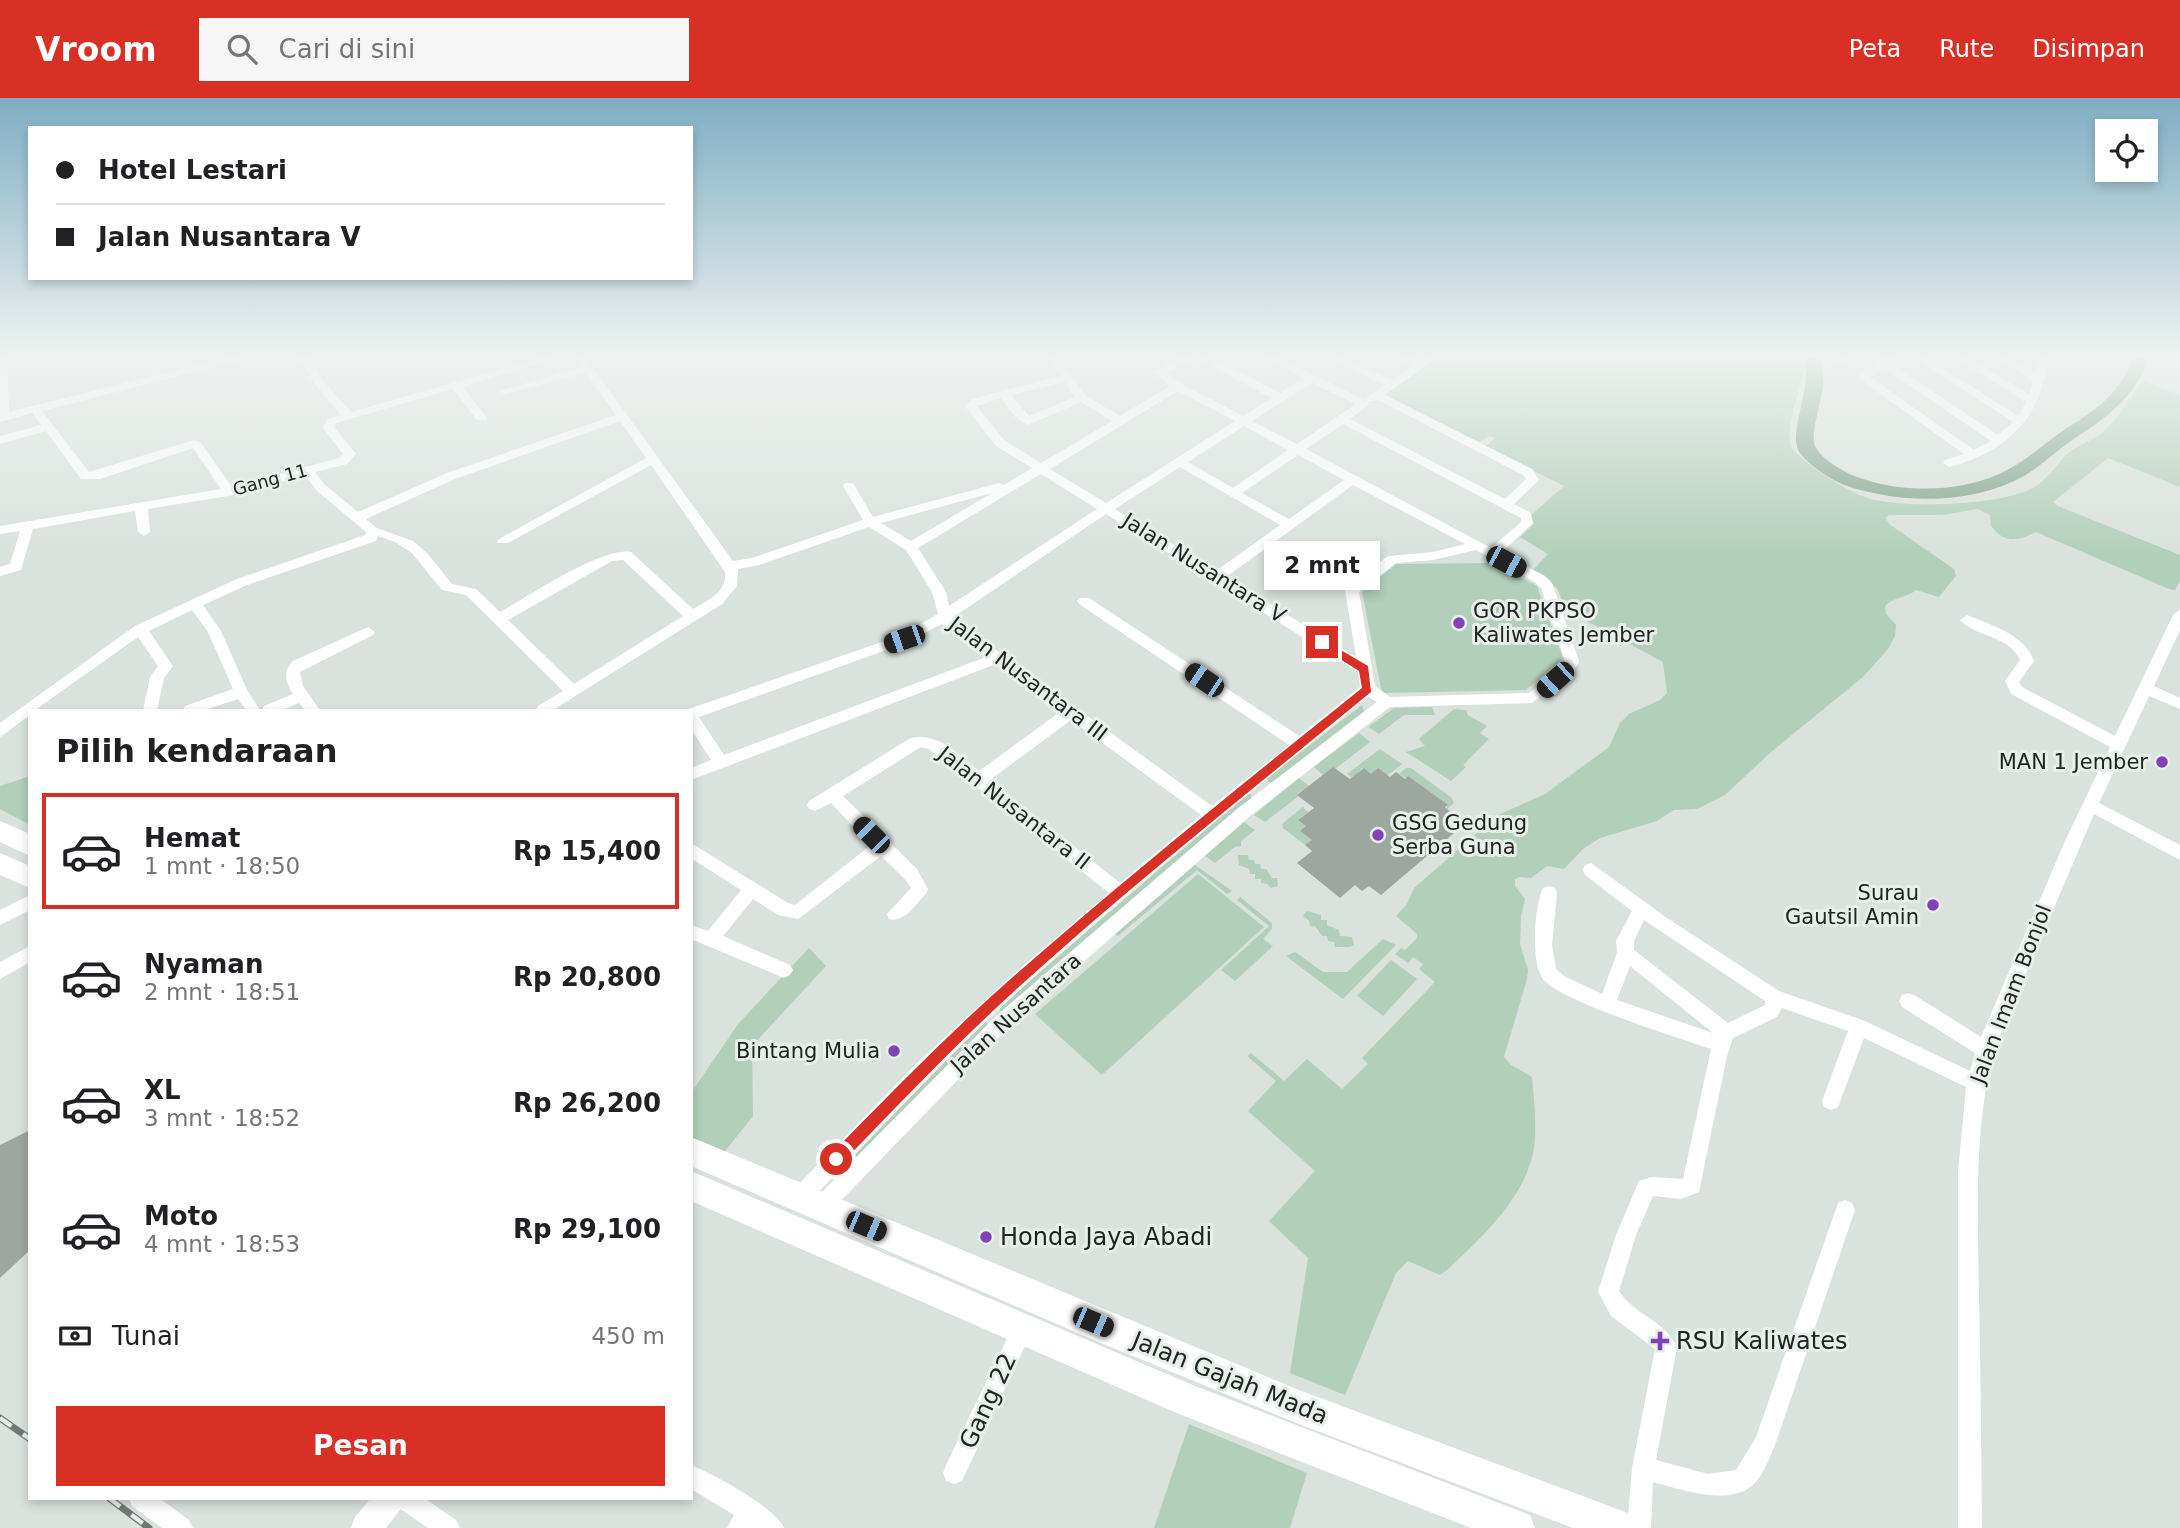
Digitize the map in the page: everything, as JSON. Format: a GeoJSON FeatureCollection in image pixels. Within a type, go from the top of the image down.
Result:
{"type":"FeatureCollection","features":[{"type":"Feature","properties":{"kind":"highway"},"geometry":{"type":"LineString","coordinates":[[0,831],[28,845]]}},
{"type":"Feature","properties":{"kind":"highway"},"geometry":{"type":"LineString","coordinates":[[0,863],[28,877]]}},
{"type":"Feature","properties":{"kind":"highway","name":"Jalan Gajah Mada"},"geometry":{"type":"LineString","coordinates":[[693,1152],[1224,1377],[1620,1528]]}},
{"type":"Feature","properties":{"kind":"highway","name":"Jalan Gajah Mada"},"geometry":{"type":"LineString","coordinates":[[693,1187],[1203,1406],[1504,1523]]}},
{"type":"Feature","properties":{"kind":"highway"},"geometry":{"type":"LineString","coordinates":[[1496,1481],[1504,1523]]}},
{"type":"Feature","properties":{"kind":"main road"},"geometry":{"type":"LineString","coordinates":[[366,1528],[388,1500]]}},
{"type":"Feature","properties":{"kind":"street"},"geometry":{"type":"LineString","coordinates":[[45,424],[87,477],[194,444],[228,491]]}},
{"type":"Feature","properties":{"kind":"street","name":"Gang 11"},"geometry":{"type":"LineString","coordinates":[[0,530],[228,491],[349,457],[350,454],[329,428],[330,424]]}},
{"type":"Feature","properties":{"kind":"street"},"geometry":{"type":"LineString","coordinates":[[359,517],[451,476],[602,424]]}},
{"type":"Feature","properties":{"kind":"street"},"geometry":{"type":"LineString","coordinates":[[545,709],[693,617],[730,588],[732,571],[627,424]]}},
{"type":"Feature","properties":{"kind":"street","name":"Jalan Nusantara V"},"geometry":{"type":"LineString","coordinates":[[984,424],[996,440],[1364,669]]}},
{"type":"Feature","properties":{"kind":"street"},"geometry":{"type":"LineString","coordinates":[[911,547],[1117,424]]}},
{"type":"Feature","properties":{"kind":"street"},"geometry":{"type":"LineString","coordinates":[[693,714],[904,639],[943,617],[1241,424]]}},
{"type":"Feature","properties":{"kind":"street"},"geometry":{"type":"LineString","coordinates":[[1250,424],[1546,583],[1573,657],[1571,664],[1532,698],[1387,702],[1368,689],[1352,592],[1354,588],[1393,559],[1433,556],[1476,546]]}},
{"type":"Feature","properties":{"kind":"street"},"geometry":{"type":"LineString","coordinates":[[1234,493],[1335,424]]}},
{"type":"Feature","properties":{"kind":"street"},"geometry":{"type":"LineString","coordinates":[[1351,424],[1527,516],[1529,520],[1492,554]]}},
{"type":"Feature","properties":{"kind":"street"},"geometry":{"type":"LineString","coordinates":[[1433,424],[1528,472],[1533,480],[1506,505]]}},
{"type":"Feature","properties":{"kind":"street"},"geometry":{"type":"LineString","coordinates":[[1930,424],[1974,455]]}},
{"type":"Feature","properties":{"kind":"street"},"geometry":{"type":"LineString","coordinates":[[1973,424],[1999,441]]}},
{"type":"Feature","properties":{"kind":"street"},"geometry":{"type":"LineString","coordinates":[[1949,463],[1974,455],[1999,441],[2018,424]]}},
{"type":"Feature","properties":{"kind":"street"},"geometry":{"type":"LineString","coordinates":[[0,440],[47,427]]}},
{"type":"Feature","properties":{"kind":"street"},"geometry":{"type":"LineString","coordinates":[[503,540],[654,459]]}},
{"type":"Feature","properties":{"kind":"street"},"geometry":{"type":"LineString","coordinates":[[1180,462],[1289,525]]}},
{"type":"Feature","properties":{"kind":"street"},"geometry":{"type":"LineString","coordinates":[[307,470],[320,486],[373,531],[397,536],[411,543],[447,587],[454,591],[471,592],[573,692]]}},
{"type":"Feature","properties":{"kind":"street"},"geometry":{"type":"LineString","coordinates":[[1217,577],[1353,479]]}},
{"type":"Feature","properties":{"kind":"street"},"geometry":{"type":"LineString","coordinates":[[732,571],[870,522],[1019,482]]}},
{"type":"Feature","properties":{"kind":"street","name":"Jalan Nusantara III"},"geometry":{"type":"LineString","coordinates":[[849,486],[870,522],[911,547],[939,592],[943,617],[995,659],[1212,815]]}},
{"type":"Feature","properties":{"kind":"street"},"geometry":{"type":"LineString","coordinates":[[142,507],[144,532]]}},
{"type":"Feature","properties":{"kind":"street"},"geometry":{"type":"LineString","coordinates":[[0,572],[16,567],[29,525]]}},
{"type":"Feature","properties":{"kind":"street"},"geometry":{"type":"LineString","coordinates":[[0,731],[140,629],[242,582],[320,554],[355,545],[371,538],[373,531]]}},
{"type":"Feature","properties":{"kind":"street"},"geometry":{"type":"LineString","coordinates":[[500,618],[609,557],[621,554],[626,555],[693,617]]}},
{"type":"Feature","properties":{"kind":"street"},"geometry":{"type":"LineString","coordinates":[[939,592],[966,601]]}},
{"type":"Feature","properties":{"kind":"street"},"geometry":{"type":"LineString","coordinates":[[1084,601],[1298,744]]}},
{"type":"Feature","properties":{"kind":"street"},"geometry":{"type":"LineString","coordinates":[[195,604],[214,631],[241,692],[252,709]]}},
{"type":"Feature","properties":{"kind":"street","name":"Jalan Imam Bonjol"},"geometry":{"type":"LineString","coordinates":[[1970,1528],[1967,1226],[1970,1111],[1975,1082],[1985,1049],[2090,805],[2180,615]]}},
{"type":"Feature","properties":{"kind":"street"},"geometry":{"type":"LineString","coordinates":[[1967,620],[2013,643],[2025,653],[2027,661],[2012,681],[2016,690],[2117,744]]}},
{"type":"Feature","properties":{"kind":"street"},"geometry":{"type":"LineString","coordinates":[[140,629],[166,666],[157,677],[150,709]]}},
{"type":"Feature","properties":{"kind":"street"},"geometry":{"type":"LineString","coordinates":[[312,709],[292,676],[295,667],[368,632]]}},
{"type":"Feature","properties":{"kind":"street"},"geometry":{"type":"LineString","coordinates":[[693,773],[995,659]]}},
{"type":"Feature","properties":{"kind":"street"},"geometry":{"type":"LineString","coordinates":[[2144,687],[2180,704]]}},
{"type":"Feature","properties":{"kind":"street","name":"Jalan Nusantara"},"geometry":{"type":"LineString","coordinates":[[811,1202],[986,1009],[1212,815],[1368,689]]}},
{"type":"Feature","properties":{"kind":"street"},"geometry":{"type":"LineString","coordinates":[[193,709],[241,692]]}},
{"type":"Feature","properties":{"kind":"street"},"geometry":{"type":"LineString","coordinates":[[271,709],[302,696]]}},
{"type":"Feature","properties":{"kind":"street","name":"Jalan Nusantara"},"geometry":{"type":"LineString","coordinates":[[811,1202],[1002,1022],[1265,795],[1387,702]]}},
{"type":"Feature","properties":{"kind":"street"},"geometry":{"type":"LineString","coordinates":[[980,779],[1069,713]]}},
{"type":"Feature","properties":{"kind":"street"},"geometry":{"type":"LineString","coordinates":[[693,718],[720,761]]}},
{"type":"Feature","properties":{"kind":"street","name":"Jalan Nusantara II"},"geometry":{"type":"LineString","coordinates":[[831,795],[914,743],[921,741],[934,744],[1121,892]]}},
{"type":"Feature","properties":{"kind":"street"},"geometry":{"type":"LineString","coordinates":[[1250,784],[1265,795]]}},
{"type":"Feature","properties":{"kind":"street"},"geometry":{"type":"LineString","coordinates":[[815,805],[831,795],[911,874],[920,889],[895,914]]}},
{"type":"Feature","properties":{"kind":"street"},"geometry":{"type":"LineString","coordinates":[[2090,805],[2180,853]]}},
{"type":"Feature","properties":{"kind":"street"},"geometry":{"type":"LineString","coordinates":[[693,850],[784,910],[798,912],[882,846]]}},
{"type":"Feature","properties":{"kind":"street"},"geometry":{"type":"LineString","coordinates":[[1591,870],[1773,997],[1859,1027],[1975,1082]]}},
{"type":"Feature","properties":{"kind":"street"},"geometry":{"type":"LineString","coordinates":[[711,939],[752,888]]}},
{"type":"Feature","properties":{"kind":"street"},"geometry":{"type":"LineString","coordinates":[[1549,893],[1544,948],[1551,977],[1563,985],[1607,1003],[1725,1039]]}},
{"type":"Feature","properties":{"kind":"street"},"geometry":{"type":"LineString","coordinates":[[0,918],[28,903]]}},
{"type":"Feature","properties":{"kind":"street"},"geometry":{"type":"LineString","coordinates":[[1607,1003],[1626,953],[1625,941],[1642,908]]}},
{"type":"Feature","properties":{"kind":"street"},"geometry":{"type":"LineString","coordinates":[[693,933],[784,970]]}},
{"type":"Feature","properties":{"kind":"street"},"geometry":{"type":"LineString","coordinates":[[1626,953],[1725,1039]]}},
{"type":"Feature","properties":{"kind":"street"},"geometry":{"type":"LineString","coordinates":[[0,971],[28,954]]}},
{"type":"Feature","properties":{"kind":"street"},"geometry":{"type":"LineString","coordinates":[[1639,1528],[1643,1468],[1667,1347],[1656,1333],[1615,1306],[1608,1292],[1626,1235],[1646,1188],[1653,1185],[1679,1191],[1692,1185],[1718,1056],[1725,1039],[1771,1011],[1773,997]]}},
{"type":"Feature","properties":{"kind":"street"},"geometry":{"type":"LineString","coordinates":[[1908,1001],[1985,1049]]}},
{"type":"Feature","properties":{"kind":"street"},"geometry":{"type":"LineString","coordinates":[[1831,1101],[1859,1027]]}},
{"type":"Feature","properties":{"kind":"street"},"geometry":{"type":"LineString","coordinates":[[1643,1468],[1708,1485],[1742,1480],[1752,1468],[1765,1442],[1845,1210]]}},
{"type":"Feature","properties":{"kind":"street","name":"Gang 22"},"geometry":{"type":"LineString","coordinates":[[954,1474],[1022,1329]]}},
{"type":"Feature","properties":{"kind":"street"},"geometry":{"type":"LineString","coordinates":[[693,1478],[744,1519],[772,1528]]}},
{"type":"Feature","properties":{"kind":"street"},"geometry":{"type":"LineString","coordinates":[[143,1500],[181,1528]]}},
{"type":"Feature","properties":{"kind":"street"},"geometry":{"type":"LineString","coordinates":[[407,1500],[448,1528]]}},
{"type":"Feature","properties":{"kind":"green space"},"geometry":{"type":"Polygon","coordinates":[[[1440,424],[1790,424],[1791,447],[1818,471],[1842,486],[1875,500],[1932,504],[2000,498],[2033,488],[2047,477],[2067,454],[2099,435],[2112,424],[2180,424],[2180,487],[2108,458],[2053,502],[2180,555],[2180,581],[2175,590],[2169,589],[2036,532],[2018,539],[2007,538],[1991,526],[1990,515],[1978,509],[1942,515],[1889,515],[1886,518],[1889,524],[1954,569],[1956,576],[1939,597],[1916,590],[1885,606],[1886,614],[1896,625],[1895,636],[1888,649],[1863,677],[1771,752],[1725,795],[1697,809],[1674,810],[1657,821],[1600,838],[1583,849],[1564,869],[1547,866],[1531,878],[1515,879],[1515,886],[1525,899],[1520,944],[1528,970],[1504,1057],[1511,1065],[1532,1077],[1535,1131],[1529,1166],[1522,1183],[1501,1215],[1447,1270],[1440,1275],[1408,1261],[1396,1273],[1345,1395],[1290,1373],[1308,1258],[1269,1221],[1315,1171],[1248,1111],[1276,1081],[1247,1056],[1251,1053],[1284,1081],[1307,1059],[1342,1089],[1368,1064],[1362,1058],[1435,982],[1419,969],[1423,964],[1413,957],[1408,963],[1395,954],[1401,948],[1405,950],[1417,938],[1417,934],[1396,916],[1407,904],[1414,888],[1498,815],[1545,794],[1609,747],[1620,723],[1629,714],[1660,700],[1667,693],[1663,662],[1566,610],[1557,588],[1533,570],[1548,554],[1520,537],[1534,524],[1530,516],[1564,486],[1485,447],[1495,438],[1489,436],[1478,443],[1440,424]]]}},
{"type":"Feature","properties":{"kind":"green space","name":"GOR PKPSO Kaliwates Jember"},"geometry":{"type":"Polygon","coordinates":[[[1494,563],[1537,586],[1563,658],[1526,690],[1382,693],[1362,592],[1396,564],[1494,563]]]}},
{"type":"Feature","properties":{"kind":"green space"},"geometry":{"type":"Polygon","coordinates":[[[1362,705],[1364,711],[1273,782],[1268,782],[1267,778],[1362,705]]]}},
{"type":"Feature","properties":{"kind":"green space"},"geometry":{"type":"Polygon","coordinates":[[[1432,707],[1435,715],[1404,715],[1379,734],[1368,727],[1394,708],[1432,707]]]}},
{"type":"Feature","properties":{"kind":"green space"},"geometry":{"type":"Polygon","coordinates":[[[1454,709],[1466,710],[1468,715],[1487,726],[1480,733],[1489,739],[1451,781],[1406,752],[1425,746],[1419,739],[1454,709]]]}},
{"type":"Feature","properties":{"kind":"green space"},"geometry":{"type":"Polygon","coordinates":[[[1359,733],[1370,742],[1335,769],[1333,767],[1323,775],[1314,767],[1359,733]]]}},
{"type":"Feature","properties":{"kind":"green space"},"geometry":{"type":"Polygon","coordinates":[[[1380,749],[1402,764],[1388,775],[1371,774],[1363,768],[1352,778],[1347,774],[1380,749]]]}},
{"type":"Feature","properties":{"kind":"green space"},"geometry":{"type":"Polygon","coordinates":[[[1406,768],[1411,768],[1452,798],[1454,803],[1447,809],[1447,805],[1399,774],[1406,768]]]}},
{"type":"Feature","properties":{"kind":"green space"},"geometry":{"type":"Polygon","coordinates":[[[28,777],[28,824],[0,809],[0,786],[28,777]]]}},
{"type":"Feature","properties":{"kind":"green space"},"geometry":{"type":"Polygon","coordinates":[[[1299,778],[1309,786],[1297,794],[1299,796],[1265,822],[1254,815],[1299,778]]]}},
{"type":"Feature","properties":{"kind":"green space"},"geometry":{"type":"Polygon","coordinates":[[[1248,793],[1251,798],[1003,1012],[1000,1011],[999,1007],[1248,793]]]}},
{"type":"Feature","properties":{"kind":"green space"},"geometry":{"type":"Polygon","coordinates":[[[1303,807],[1308,812],[1299,819],[1306,826],[1300,831],[1312,840],[1305,845],[1283,828],[1282,824],[1303,807]]]}},
{"type":"Feature","properties":{"kind":"green space"},"geometry":{"type":"Polygon","coordinates":[[[1244,822],[1255,830],[1241,841],[1241,846],[1235,847],[1215,863],[1205,856],[1244,822]]]}},
{"type":"Feature","properties":{"kind":"green space"},"geometry":{"type":"Polygon","coordinates":[[[1238,855],[1248,855],[1249,860],[1260,864],[1261,869],[1266,869],[1272,878],[1277,878],[1278,886],[1271,888],[1261,883],[1261,879],[1255,879],[1255,874],[1250,874],[1249,869],[1239,865],[1238,855]]]}},
{"type":"Feature","properties":{"kind":"green space"},"geometry":{"type":"Polygon","coordinates":[[[1195,865],[1232,891],[1227,894],[1197,870],[1118,936],[1115,934],[1195,865]]]}},
{"type":"Feature","properties":{"kind":"green space"},"geometry":{"type":"Polygon","coordinates":[[[1198,874],[1264,927],[1102,1075],[1035,1014],[1198,874]]]}},
{"type":"Feature","properties":{"kind":"green space"},"geometry":{"type":"Polygon","coordinates":[[[1240,897],[1272,923],[1272,929],[1263,939],[1273,946],[1235,981],[1221,970],[1269,926],[1237,900],[1240,897]]]}},
{"type":"Feature","properties":{"kind":"green space"},"geometry":{"type":"Polygon","coordinates":[[[1307,911],[1321,915],[1321,920],[1327,920],[1327,925],[1339,930],[1340,936],[1352,937],[1354,945],[1335,947],[1334,942],[1328,941],[1327,936],[1322,936],[1315,926],[1310,926],[1303,916],[1307,911]]]}},
{"type":"Feature","properties":{"kind":"green space"},"geometry":{"type":"Polygon","coordinates":[[[1383,939],[1396,945],[1343,999],[1286,956],[1295,952],[1323,972],[1347,972],[1383,939]]]}},
{"type":"Feature","properties":{"kind":"green space"},"geometry":{"type":"Polygon","coordinates":[[[809,948],[826,966],[752,1046],[753,1116],[722,1155],[693,1139],[693,1090],[738,1024],[809,948]]]}},
{"type":"Feature","properties":{"kind":"green space"},"geometry":{"type":"Polygon","coordinates":[[[1391,960],[1417,979],[1383,1016],[1357,996],[1391,960]]]}},
{"type":"Feature","properties":{"kind":"green space"},"geometry":{"type":"Polygon","coordinates":[[[984,1021],[987,1026],[842,1168],[984,1021]]]}},
{"type":"Feature","properties":{"kind":"green space"},"geometry":{"type":"Polygon","coordinates":[[[1189,1424],[1307,1473],[1290,1528],[1154,1528],[1189,1424]]]}},
{"type":"Feature","properties":{"kind":"building","name":"GSG Gedung Serba Guna"},"geometry":{"type":"Polygon","coordinates":[[[1333,767],[1350,779],[1364,768],[1371,774],[1378,768],[1390,777],[1396,772],[1405,779],[1408,776],[1448,805],[1445,807],[1453,814],[1447,819],[1460,828],[1381,895],[1369,886],[1362,891],[1355,885],[1340,898],[1297,863],[1312,851],[1305,845],[1312,840],[1300,831],[1306,826],[1298,820],[1314,808],[1297,795],[1333,767]]]}},
{"type":"Feature","properties":{"kind":"building"},"geometry":{"type":"Polygon","coordinates":[[[28,1131],[28,1252],[0,1278],[0,1145],[28,1131]]]}},
{"type":"Feature","properties":{"kind":"waterway"},"geometry":{"type":"LineString","coordinates":[[1808,424],[1806,447],[1830,470],[1847,480],[1866,486],[1907,493],[1950,492],[2010,476],[2085,424]]}},
{"type":"Feature","properties":{"kind":"railway"},"geometry":{"type":"LineString","coordinates":[[0,1418],[28,1438]]}},
{"type":"Feature","properties":{"kind":"railway"},"geometry":{"type":"LineString","coordinates":[[112,1500],[149,1528]]}},
{"type":"Feature","properties":{"kind":"place","name":"GOR PKPSO Kaliwates Jember"},"geometry":{"type":"Point","coordinates":[1459,623]}},
{"type":"Feature","properties":{"kind":"place","name":"MAN 1 Jember"},"geometry":{"type":"Point","coordinates":[2162,762]}},
{"type":"Feature","properties":{"kind":"place","name":"GSG Gedung Serba Guna"},"geometry":{"type":"Point","coordinates":[1378,835]}},
{"type":"Feature","properties":{"kind":"place","name":"Surau Gautsil Amin"},"geometry":{"type":"Point","coordinates":[1933,905]}},
{"type":"Feature","properties":{"kind":"place","name":"Bintang Mulia"},"geometry":{"type":"Point","coordinates":[894,1051]}},
{"type":"Feature","properties":{"kind":"place","name":"Honda Jaya Abadi"},"geometry":{"type":"Point","coordinates":[986,1237]}},
{"type":"Feature","properties":{"kind":"place","name":"RSU Kaliwates"},"geometry":{"type":"Point","coordinates":[1660,1341]}},
{"type":"Feature","properties":{"kind":"route"},"geometry":{"type":"LineString","coordinates":[[836,1159],[922,1071],[1017,981],[1212,815],[1368,689],[1364,669],[1322,642]]}}]}
